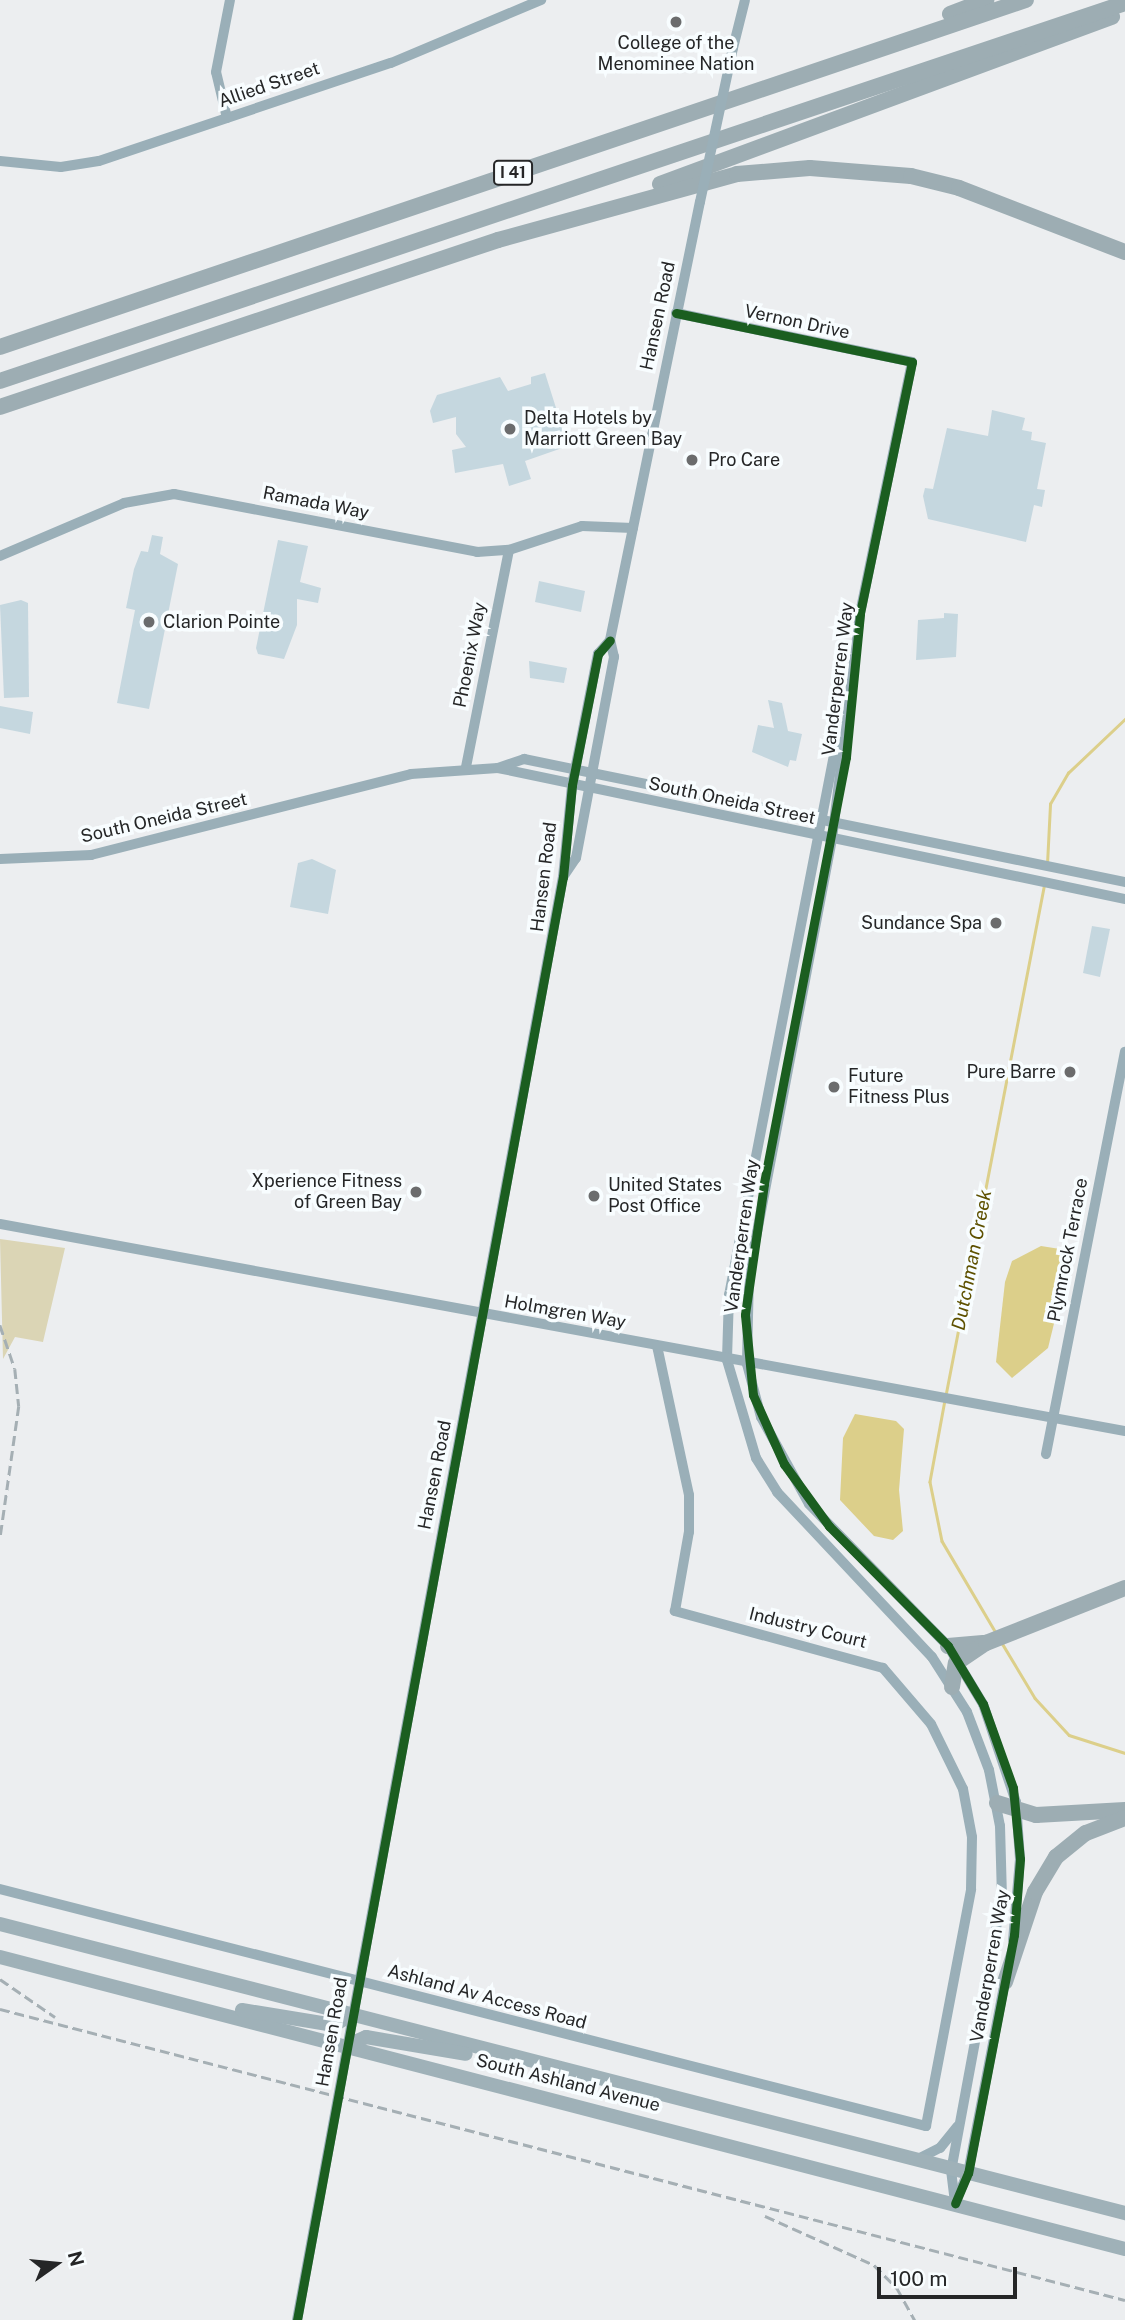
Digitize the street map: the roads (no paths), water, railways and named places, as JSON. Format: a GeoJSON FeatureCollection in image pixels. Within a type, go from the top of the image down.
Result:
{"type":"FeatureCollection","features":[{"type":"Feature","properties":{"kind":"highway"},"geometry":{"type":"LineString","coordinates":[[778,80],[986,0]]}},
{"type":"Feature","properties":{"kind":"highway","name":"I 41"},"geometry":{"type":"LineString","coordinates":[[0,347],[778,80],[1026,0]]}},
{"type":"Feature","properties":{"kind":"highway","name":"I 41"},"geometry":{"type":"LineString","coordinates":[[0,381],[1125,3]]}},
{"type":"Feature","properties":{"kind":"highway"},"geometry":{"type":"LineString","coordinates":[[4,407],[579,215],[1125,12]]}},
{"type":"Feature","properties":{"kind":"highway"},"geometry":{"type":"LineString","coordinates":[[579,215],[737,174],[846,169],[959,188],[1125,252]]}},
{"type":"Feature","properties":{"kind":"highway"},"geometry":{"type":"LineString","coordinates":[[1075,233],[1125,240]]}},
{"type":"Feature","properties":{"kind":"highway"},"geometry":{"type":"LineString","coordinates":[[0,338],[27,338]]}},
{"type":"Feature","properties":{"kind":"highway"},"geometry":{"type":"LineString","coordinates":[[952,1687],[958,1661],[986,1643],[1125,1588]]}},
{"type":"Feature","properties":{"kind":"highway"},"geometry":{"type":"LineString","coordinates":[[948,1646],[986,1643]]}},
{"type":"Feature","properties":{"kind":"highway"},"geometry":{"type":"LineString","coordinates":[[997,1803],[1017,1811],[1046,1816],[1125,1810]]}},
{"type":"Feature","properties":{"kind":"highway"},"geometry":{"type":"LineString","coordinates":[[1005,1982],[1035,1892],[1056,1857],[1086,1833],[1125,1818]]}},
{"type":"Feature","properties":{"kind":"main road","name":"South Ashland Avenue"},"geometry":{"type":"LineString","coordinates":[[0,1924],[1125,2213]]}},
{"type":"Feature","properties":{"kind":"main road","name":"South Ashland Avenue"},"geometry":{"type":"LineString","coordinates":[[0,1956],[1125,2249]]}},
{"type":"Feature","properties":{"kind":"main road"},"geometry":{"type":"LineString","coordinates":[[205,2010],[334,2025],[351,2015]]}},
{"type":"Feature","properties":{"kind":"main road"},"geometry":{"type":"LineString","coordinates":[[345,2046],[366,2037],[526,2061]]}},
{"type":"Feature","properties":{"kind":"street"},"geometry":{"type":"LineString","coordinates":[[227,118],[216,72],[230,0]]}},
{"type":"Feature","properties":{"kind":"street","name":"Allied Street"},"geometry":{"type":"LineString","coordinates":[[0,161],[80,165],[391,63],[541,0]]}},
{"type":"Feature","properties":{"kind":"street","name":"Hansen Road"},"geometry":{"type":"LineString","coordinates":[[563,877],[576,858],[614,657],[610,640],[632,528],[745,0]]}},
{"type":"Feature","properties":{"kind":"street","name":"Vernon Drive"},"geometry":{"type":"LineString","coordinates":[[676,313],[912,362]]}},
{"type":"Feature","properties":{"kind":"street","name":"Vanderperren Way"},"geometry":{"type":"LineString","coordinates":[[912,362],[860,614],[835,822],[751,1262],[747,1364],[761,1417],[809,1504],[948,1646],[958,1661],[995,1730],[1017,1811],[1019,1898],[968,2173],[956,2203]]}},
{"type":"Feature","properties":{"kind":"street","name":"Ramada Way"},"geometry":{"type":"LineString","coordinates":[[0,556],[124,503],[174,494],[461,550],[509,550],[582,526],[632,528]]}},
{"type":"Feature","properties":{"kind":"street","name":"Phoenix Way"},"geometry":{"type":"LineString","coordinates":[[466,767],[509,550]]}},
{"type":"Feature","properties":{"kind":"street","name":"Hansen Road"},"geometry":{"type":"LineString","coordinates":[[297,2320],[345,2046],[563,877],[575,768],[598,654],[610,640]]}},
{"type":"Feature","properties":{"kind":"street","name":"Vanderperren Way"},"geometry":{"type":"LineString","coordinates":[[844,736],[834,754],[729,1295],[727,1360],[756,1458],[776,1492],[923,1647],[952,1687],[975,1730],[997,1803],[1002,1863],[998,1934],[951,2170],[956,2203]]}},
{"type":"Feature","properties":{"kind":"street","name":"South Oneida Street"},"geometry":{"type":"LineString","coordinates":[[498,768],[524,759],[593,771],[1125,882]]}},
{"type":"Feature","properties":{"kind":"street","name":"South Oneida Street"},"geometry":{"type":"LineString","coordinates":[[0,859],[57,859],[113,850],[411,774],[466,767],[498,768],[1125,899]]}},
{"type":"Feature","properties":{"kind":"street","name":"Plymrock Terrace"},"geometry":{"type":"LineString","coordinates":[[1046,1454],[1125,1052]]}},
{"type":"Feature","properties":{"kind":"street","name":"Holmgren Way"},"geometry":{"type":"LineString","coordinates":[[0,1224],[747,1364],[1125,1431]]}},
{"type":"Feature","properties":{"kind":"street","name":"Industry Court"},"geometry":{"type":"LineString","coordinates":[[657,1346],[690,1504],[675,1611],[883,1668],[931,1724],[963,1789],[972,1837],[971,1889],[926,2126]]}},
{"type":"Feature","properties":{"kind":"street","name":"Ashland Av Access Road"},"geometry":{"type":"LineString","coordinates":[[0,1889],[926,2126]]}},
{"type":"Feature","properties":{"kind":"street"},"geometry":{"type":"LineString","coordinates":[[914,2160],[933,2154],[960,2124]]}},
{"type":"Feature","properties":{"kind":"waterway","name":"Dutchman Creek"},"geometry":{"type":"LineString","coordinates":[[1047,864],[1050,804],[1068,773],[1125,719]]}},
{"type":"Feature","properties":{"kind":"waterway","name":"Dutchman Creek"},"geometry":{"type":"LineString","coordinates":[[946,1393],[1044,885]]}},
{"type":"Feature","properties":{"kind":"waterway","name":"Dutchman Creek"},"geometry":{"type":"LineString","coordinates":[[945,1400],[930,1482],[942,1541],[995,1631]]}},
{"type":"Feature","properties":{"kind":"waterway","name":"Dutchman Creek"},"geometry":{"type":"LineString","coordinates":[[1002,1643],[1035,1698],[1069,1735],[1125,1753]]}},
{"type":"Feature","properties":{"kind":"railway"},"geometry":{"type":"LineString","coordinates":[[0,1325],[15,1369],[19,1406],[0,1539]]}},
{"type":"Feature","properties":{"kind":"railway"},"geometry":{"type":"LineString","coordinates":[[0,1979],[55,2017]]}},
{"type":"Feature","properties":{"kind":"railway"},"geometry":{"type":"LineString","coordinates":[[0,2009],[1125,2300]]}},
{"type":"Feature","properties":{"kind":"railway"},"geometry":{"type":"LineString","coordinates":[[765,2216],[874,2265],[897,2288],[915,2320]]}},
{"type":"Feature","properties":{"kind":"place","name":"College of the Menominee Nation"},"geometry":{"type":"Point","coordinates":[676,22]}},
{"type":"Feature","properties":{"kind":"place","name":"Delta Hotels by Marriott Green Bay"},"geometry":{"type":"Point","coordinates":[510,429]}},
{"type":"Feature","properties":{"kind":"place","name":"Pro Care"},"geometry":{"type":"Point","coordinates":[692,460]}},
{"type":"Feature","properties":{"kind":"place","name":"Clarion Pointe"},"geometry":{"type":"Point","coordinates":[149,622]}},
{"type":"Feature","properties":{"kind":"place","name":"Sundance Spa"},"geometry":{"type":"Point","coordinates":[996,923]}},
{"type":"Feature","properties":{"kind":"place","name":"Pure Barre"},"geometry":{"type":"Point","coordinates":[1070,1072]}},
{"type":"Feature","properties":{"kind":"place","name":"Future Fitness Plus"},"geometry":{"type":"Point","coordinates":[834,1087]}},
{"type":"Feature","properties":{"kind":"place","name":"Xperience Fitness of Green Bay"},"geometry":{"type":"Point","coordinates":[416,1192]}},
{"type":"Feature","properties":{"kind":"place","name":"United States Post Office"},"geometry":{"type":"Point","coordinates":[594,1196]}}]}
